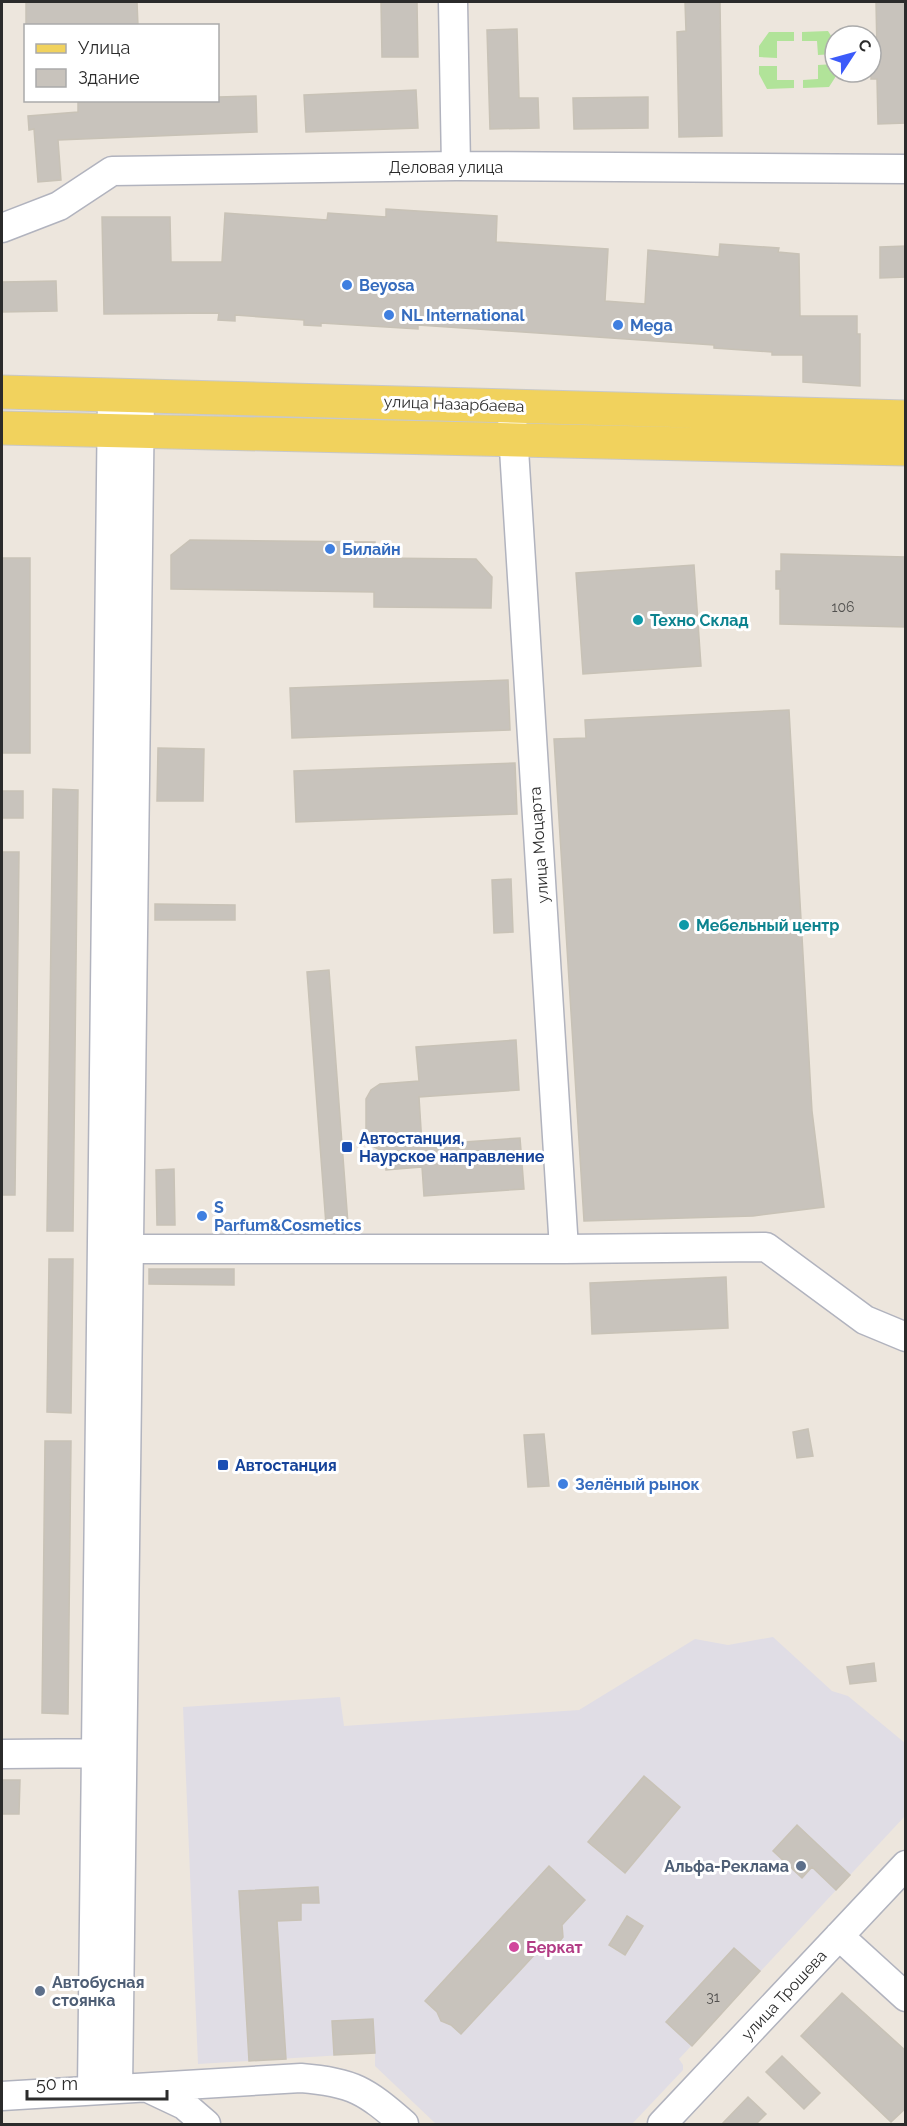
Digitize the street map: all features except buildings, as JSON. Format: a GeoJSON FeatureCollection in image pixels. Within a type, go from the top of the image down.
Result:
{"type":"FeatureCollection","features":[{"type":"Feature","properties":{"kind":"main road","name":"улица Назарбаева"},"geometry":{"type":"LineString","coordinates":[[2,392],[906,417]]}},
{"type":"Feature","properties":{"kind":"main road","name":"улица Назарбаева"},"geometry":{"type":"LineString","coordinates":[[2,428],[906,449]]}},
{"type":"Feature","properties":{"kind":"street"},"geometry":{"type":"LineString","coordinates":[[453,2],[456,166]]}},
{"type":"Feature","properties":{"kind":"street","name":"Деловая улица"},"geometry":{"type":"LineString","coordinates":[[2,228],[59,206],[112,171],[456,166],[906,169]]}},
{"type":"Feature","properties":{"kind":"street"},"geometry":{"type":"LineString","coordinates":[[110,1753],[102,1249],[126,395]]}},
{"type":"Feature","properties":{"kind":"street","name":"улица Моцарта"},"geometry":{"type":"LineString","coordinates":[[511,406],[564,1250]]}},
{"type":"Feature","properties":{"kind":"street"},"geometry":{"type":"LineString","coordinates":[[105,2089],[110,1753],[130,1249],[125,431]]}},
{"type":"Feature","properties":{"kind":"street"},"geometry":{"type":"LineString","coordinates":[[102,1249],[564,1250],[766,1247],[865,1320],[897,1335]]}},
{"type":"Feature","properties":{"kind":"street"},"geometry":{"type":"LineString","coordinates":[[2,1754],[110,1753]]}},
{"type":"Feature","properties":{"kind":"street","name":"улица Трошева"},"geometry":{"type":"LineString","coordinates":[[662,2124],[906,1865]]}},
{"type":"Feature","properties":{"kind":"street"},"geometry":{"type":"LineString","coordinates":[[839,1936],[906,1997]]}},
{"type":"Feature","properties":{"kind":"street"},"geometry":{"type":"LineString","coordinates":[[2,2096],[301,2078],[333,2080],[355,2087],[380,2103],[404,2124]]}},
{"type":"Feature","properties":{"kind":"street"},"geometry":{"type":"LineString","coordinates":[[146,2087],[184,2105],[206,2124]]}},
{"type":"Feature","properties":{"kind":"shaded area"},"geometry":{"type":"Polygon","coordinates":[[[773,1637],[832,1691],[848,1696],[905,1743],[905,1816],[679,2059],[683,2070],[632,2124],[436,2124],[375,2066],[375,2053],[198,2064],[183,1707],[340,1697],[344,1726],[579,1710],[695,1639],[728,1645],[773,1637]]]}},
{"type":"Feature","properties":{"kind":"green space"},"geometry":{"type":"Polygon","coordinates":[[[823,31],[823,55],[818,55],[817,41],[802,41],[802,32],[823,31]]]}},
{"type":"Feature","properties":{"kind":"green space"},"geometry":{"type":"Polygon","coordinates":[[[769,32],[794,32],[794,41],[777,41],[777,58],[759,57],[759,46],[769,32]]]}},
{"type":"Feature","properties":{"kind":"green space"},"geometry":{"type":"Polygon","coordinates":[[[818,65],[823,65],[823,84],[831,84],[829,87],[803,88],[803,80],[818,79],[818,65]]]}},
{"type":"Feature","properties":{"kind":"green space"},"geometry":{"type":"Polygon","coordinates":[[[759,66],[777,66],[777,80],[794,80],[794,88],[767,89],[759,74],[759,66]]]}},
{"type":"Feature","properties":{"kind":"place","name":"Beyosa"},"geometry":{"type":"Point","coordinates":[347,285]}},
{"type":"Feature","properties":{"kind":"place","name":"NL International"},"geometry":{"type":"Point","coordinates":[389,315]}},
{"type":"Feature","properties":{"kind":"place","name":"Mega"},"geometry":{"type":"Point","coordinates":[618,325]}},
{"type":"Feature","properties":{"kind":"place","name":"Билайн"},"geometry":{"type":"Point","coordinates":[330,549]}},
{"type":"Feature","properties":{"kind":"place","name":"Техно Склад"},"geometry":{"type":"Point","coordinates":[638,620]}},
{"type":"Feature","properties":{"kind":"place","name":"Мебельный центр"},"geometry":{"type":"Point","coordinates":[684,925]}},
{"type":"Feature","properties":{"kind":"place","name":"Автостанция, Наурское направление"},"geometry":{"type":"Point","coordinates":[347,1147]}},
{"type":"Feature","properties":{"kind":"place","name":"S Parfum&Cosmetics"},"geometry":{"type":"Point","coordinates":[202,1216]}},
{"type":"Feature","properties":{"kind":"place","name":"Автостанция"},"geometry":{"type":"Point","coordinates":[223,1465]}},
{"type":"Feature","properties":{"kind":"place","name":"Зелёный рынок"},"geometry":{"type":"Point","coordinates":[563,1484]}},
{"type":"Feature","properties":{"kind":"place","name":"Альфа-Реклама"},"geometry":{"type":"Point","coordinates":[801,1866]}},
{"type":"Feature","properties":{"kind":"place","name":"Беркат"},"geometry":{"type":"Point","coordinates":[514,1947]}},
{"type":"Feature","properties":{"kind":"place","name":"Автобусная стоянка"},"geometry":{"type":"Point","coordinates":[40,1991]}}]}
